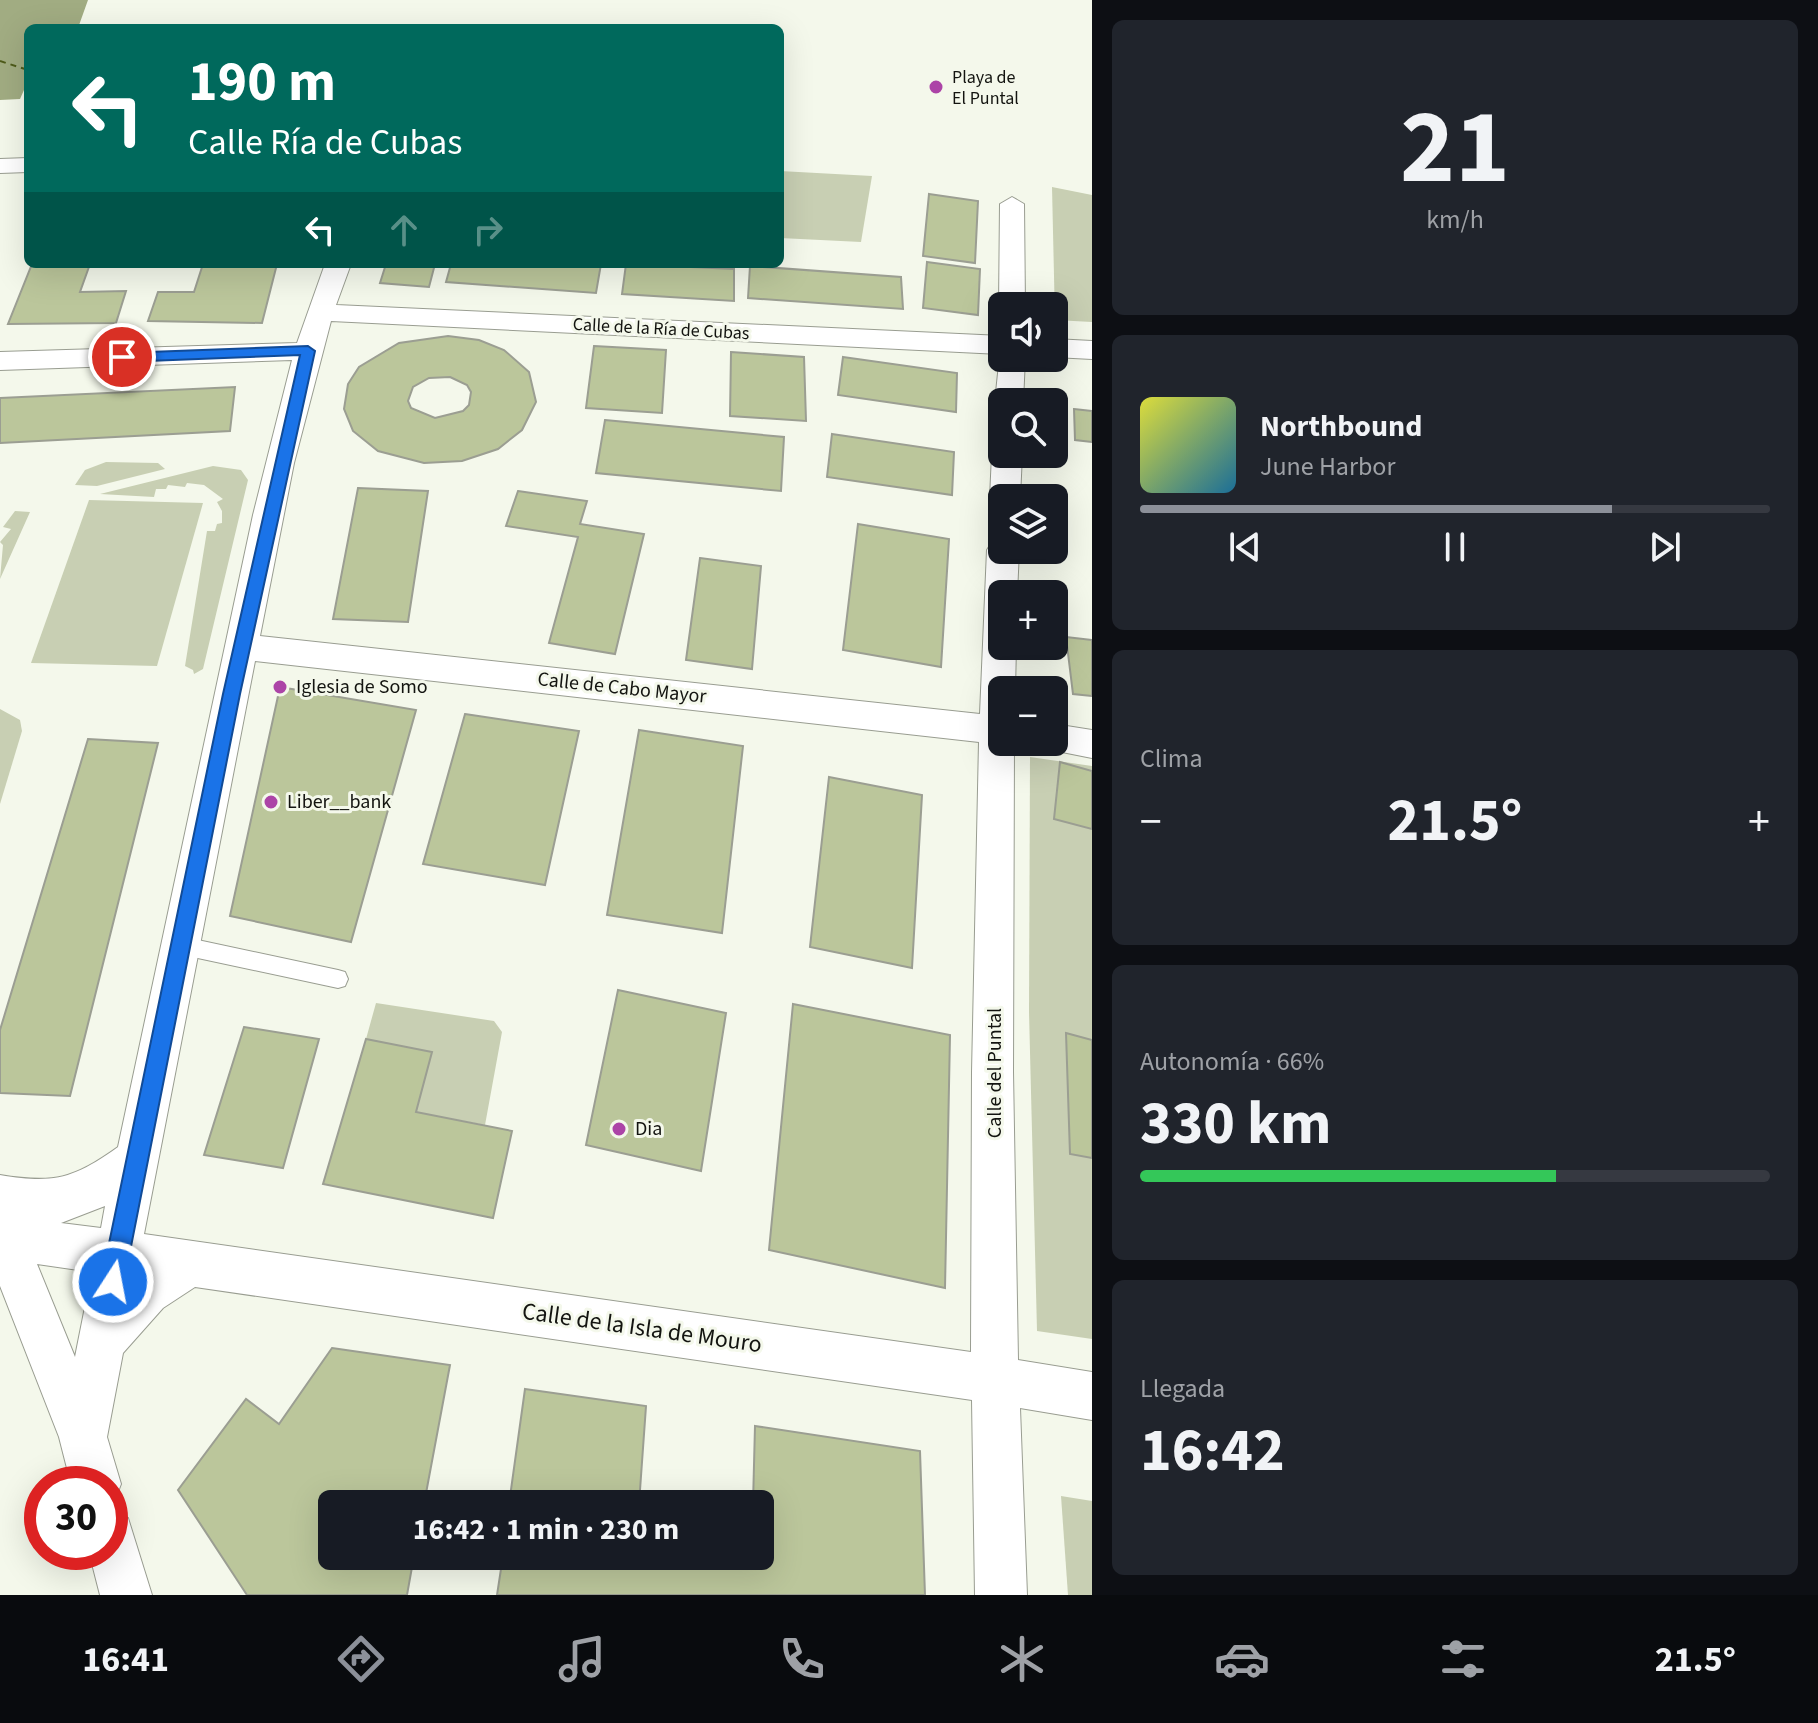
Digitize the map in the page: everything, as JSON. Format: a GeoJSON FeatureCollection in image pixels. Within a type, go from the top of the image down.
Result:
{"type":"FeatureCollection","features":[{"type":"Feature","properties":{"kind":"street"},"geometry":{"type":"LineString","coordinates":[[1,166],[24,165]]}},
{"type":"Feature","properties":{"kind":"street"},"geometry":{"type":"LineString","coordinates":[[1012,204],[1012,292]]}},
{"type":"Feature","properties":{"kind":"street"},"geometry":{"type":"LineString","coordinates":[[83,1437],[179,945],[242,647],[308,351],[336,268]]}},
{"type":"Feature","properties":{"kind":"street","name":"Calle de la Ría de Cubas"},"geometry":{"type":"LineString","coordinates":[[319,312],[988,344]]}},
{"type":"Feature","properties":{"kind":"street"},"geometry":{"type":"LineString","coordinates":[[1068,349],[1092,350]]}},
{"type":"Feature","properties":{"kind":"street"},"geometry":{"type":"LineString","coordinates":[[0,361],[308,351]]}},
{"type":"Feature","properties":{"kind":"street","name":"Calle del Puntal"},"geometry":{"type":"LineString","coordinates":[[1000,676],[1003,564]]}},
{"type":"Feature","properties":{"kind":"street","name":"Calle de Cabo Mayor"},"geometry":{"type":"LineString","coordinates":[[242,647],[988,729]]}},
{"type":"Feature","properties":{"kind":"street"},"geometry":{"type":"LineString","coordinates":[[1068,740],[1092,744]]}},
{"type":"Feature","properties":{"kind":"street","name":"Calle del Puntal"},"geometry":{"type":"LineString","coordinates":[[999,756],[993,1380],[1001,1595]]}},
{"type":"Feature","properties":{"kind":"street"},"geometry":{"type":"LineString","coordinates":[[91,1466],[83,1437],[1,1221],[42,1205],[86,1196],[136,1160]]}},
{"type":"Feature","properties":{"kind":"street","name":"Calle de la Isla de Mouro"},"geometry":{"type":"LineString","coordinates":[[1,1221],[119,1252],[1092,1396]]}},
{"type":"Feature","properties":{"kind":"street"},"geometry":{"type":"LineString","coordinates":[[101,1342],[147,1292],[191,1263]]}},
{"type":"Feature","properties":{"kind":"street"},"geometry":{"type":"LineString","coordinates":[[119,1570],[126,1595]]}},
{"type":"Feature","properties":{"kind":"lane"},"geometry":{"type":"LineString","coordinates":[[179,945],[338,979]]}},
{"type":"Feature","properties":{"kind":"shaded area"},"geometry":{"type":"Polygon","coordinates":[[[0,0],[88,0],[79,24],[24,24],[24,90],[20,99],[0,100],[0,0]]]}},
{"type":"Feature","properties":{"kind":"shaded area"},"geometry":{"type":"Polygon","coordinates":[[[784,171],[872,176],[861,242],[784,238],[784,171]]]}},
{"type":"Feature","properties":{"kind":"shaded area"},"geometry":{"type":"Polygon","coordinates":[[[1052,187],[1092,195],[1092,322],[1068,321],[1068,292],[1054,292],[1052,187]]]}},
{"type":"Feature","properties":{"kind":"shaded area"},"geometry":{"type":"Polygon","coordinates":[[[106,462],[158,463],[165,469],[97,486],[75,485],[85,470],[106,462]]]}},
{"type":"Feature","properties":{"kind":"shaded area"},"geometry":{"type":"Polygon","coordinates":[[[213,466],[241,470],[248,480],[203,669],[194,674],[185,666],[207,531],[215,531],[217,524],[222,523],[222,511],[217,502],[223,499],[204,485],[187,483],[185,487],[168,485],[166,489],[156,489],[154,497],[100,494],[213,466]]]}},
{"type":"Feature","properties":{"kind":"shaded area"},"geometry":{"type":"Polygon","coordinates":[[[89,500],[203,503],[157,666],[31,663],[89,500]]]}},
{"type":"Feature","properties":{"kind":"shaded area"},"geometry":{"type":"Polygon","coordinates":[[[15,511],[30,512],[0,579],[3,545],[0,542],[11,529],[3,527],[15,511]]]}},
{"type":"Feature","properties":{"kind":"shaded area"},"geometry":{"type":"Polygon","coordinates":[[[0,709],[20,720],[22,731],[0,804],[0,709]]]}},
{"type":"Feature","properties":{"kind":"shaded area"},"geometry":{"type":"Polygon","coordinates":[[[1030,757],[1092,766],[1092,1339],[1037,1331],[1029,1012],[1030,757]]]}},
{"type":"Feature","properties":{"kind":"shaded area"},"geometry":{"type":"Polygon","coordinates":[[[376,1003],[494,1021],[502,1032],[485,1125],[416,1112],[432,1052],[366,1039],[376,1003]]]}},
{"type":"Feature","properties":{"kind":"shaded area"},"geometry":{"type":"Polygon","coordinates":[[[1061,1496],[1092,1501],[1092,1595],[1068,1595],[1061,1496]]]}},
{"type":"Feature","properties":{"kind":"building"},"geometry":{"type":"Polygon","coordinates":[[[929,194],[978,201],[975,263],[923,256],[929,194]]]}},
{"type":"Feature","properties":{"kind":"building"},"geometry":{"type":"Polygon","coordinates":[[[927,262],[980,269],[978,315],[923,308],[927,262]]]}},
{"type":"Feature","properties":{"kind":"building"},"geometry":{"type":"Polygon","coordinates":[[[30,268],[89,268],[80,292],[126,291],[116,323],[8,324],[30,268]]]}},
{"type":"Feature","properties":{"kind":"building"},"geometry":{"type":"Polygon","coordinates":[[[202,268],[276,268],[262,323],[148,321],[158,292],[194,292],[202,268]]]}},
{"type":"Feature","properties":{"kind":"building"},"geometry":{"type":"Polygon","coordinates":[[[385,268],[434,268],[429,287],[380,283],[385,268]]]}},
{"type":"Feature","properties":{"kind":"building"},"geometry":{"type":"Polygon","coordinates":[[[450,268],[600,268],[596,293],[446,282],[450,268]]]}},
{"type":"Feature","properties":{"kind":"building"},"geometry":{"type":"Polygon","coordinates":[[[625,268],[734,269],[734,301],[622,294],[625,268]]]}},
{"type":"Feature","properties":{"kind":"building"},"geometry":{"type":"Polygon","coordinates":[[[750,268],[777,268],[901,277],[903,309],[748,298],[750,268]]]}},
{"type":"Feature","properties":{"kind":"building"},"geometry":{"type":"Polygon","coordinates":[[[448,336],[479,340],[504,350],[529,372],[536,402],[522,430],[498,449],[462,461],[424,463],[378,451],[353,431],[344,409],[348,384],[359,367],[399,343],[448,336]],[[450,377],[429,378],[413,387],[408,401],[411,408],[435,418],[463,411],[469,405],[471,392],[467,385],[450,377]]]}},
{"type":"Feature","properties":{"kind":"building"},"geometry":{"type":"Polygon","coordinates":[[[594,346],[666,350],[662,413],[586,408],[594,346]]]}},
{"type":"Feature","properties":{"kind":"building"},"geometry":{"type":"Polygon","coordinates":[[[731,352],[804,357],[806,421],[730,416],[731,352]]]}},
{"type":"Feature","properties":{"kind":"building"},"geometry":{"type":"Polygon","coordinates":[[[843,357],[957,373],[956,412],[838,395],[843,357]]]}},
{"type":"Feature","properties":{"kind":"building"},"geometry":{"type":"Polygon","coordinates":[[[235,387],[230,431],[0,443],[0,398],[235,387]]]}},
{"type":"Feature","properties":{"kind":"building"},"geometry":{"type":"Polygon","coordinates":[[[1074,409],[1092,411],[1092,442],[1075,440],[1074,409]]]}},
{"type":"Feature","properties":{"kind":"building"},"geometry":{"type":"Polygon","coordinates":[[[605,420],[784,437],[781,491],[596,473],[605,420]]]}},
{"type":"Feature","properties":{"kind":"building"},"geometry":{"type":"Polygon","coordinates":[[[832,434],[954,452],[952,495],[827,477],[832,434]]]}},
{"type":"Feature","properties":{"kind":"building"},"geometry":{"type":"Polygon","coordinates":[[[358,488],[428,491],[408,622],[333,619],[358,488]]]}},
{"type":"Feature","properties":{"kind":"building"},"geometry":{"type":"Polygon","coordinates":[[[518,491],[587,501],[580,524],[644,534],[615,654],[549,643],[578,537],[506,526],[518,491]]]}},
{"type":"Feature","properties":{"kind":"building"},"geometry":{"type":"Polygon","coordinates":[[[858,524],[949,539],[941,667],[843,650],[858,524]]]}},
{"type":"Feature","properties":{"kind":"building"},"geometry":{"type":"Polygon","coordinates":[[[700,558],[761,566],[752,669],[686,660],[700,558]]]}},
{"type":"Feature","properties":{"kind":"building"},"geometry":{"type":"Polygon","coordinates":[[[1068,637],[1092,640],[1092,696],[1073,694],[1068,637]]]}},
{"type":"Feature","properties":{"kind":"building"},"geometry":{"type":"Polygon","coordinates":[[[280,687],[416,710],[351,942],[230,916],[280,687]]]}},
{"type":"Feature","properties":{"kind":"building"},"geometry":{"type":"Polygon","coordinates":[[[465,714],[579,731],[545,885],[423,864],[465,714]]]}},
{"type":"Feature","properties":{"kind":"building"},"geometry":{"type":"Polygon","coordinates":[[[639,730],[743,746],[722,933],[607,915],[639,730]]]}},
{"type":"Feature","properties":{"kind":"building"},"geometry":{"type":"Polygon","coordinates":[[[88,739],[158,743],[70,1096],[0,1093],[0,1030],[88,739]]]}},
{"type":"Feature","properties":{"kind":"building"},"geometry":{"type":"Polygon","coordinates":[[[1060,762],[1092,771],[1092,829],[1054,819],[1060,762]]]}},
{"type":"Feature","properties":{"kind":"building"},"geometry":{"type":"Polygon","coordinates":[[[829,777],[922,795],[912,968],[810,947],[829,777]]]}},
{"type":"Feature","properties":{"kind":"building"},"geometry":{"type":"Polygon","coordinates":[[[618,990],[726,1013],[701,1171],[586,1145],[618,990]]]}},
{"type":"Feature","properties":{"kind":"building"},"geometry":{"type":"Polygon","coordinates":[[[793,1004],[950,1035],[945,1288],[769,1250],[793,1004]]]}},
{"type":"Feature","properties":{"kind":"building"},"geometry":{"type":"Polygon","coordinates":[[[244,1027],[319,1039],[283,1168],[204,1155],[244,1027]]]}},
{"type":"Feature","properties":{"kind":"building"},"geometry":{"type":"Polygon","coordinates":[[[1066,1033],[1092,1040],[1092,1158],[1070,1154],[1066,1033]]]}},
{"type":"Feature","properties":{"kind":"building"},"geometry":{"type":"Polygon","coordinates":[[[366,1039],[432,1052],[416,1112],[512,1131],[493,1218],[323,1184],[366,1039]]]}},
{"type":"Feature","properties":{"kind":"building"},"geometry":{"type":"Polygon","coordinates":[[[332,1348],[450,1365],[427,1490],[318,1490],[318,1570],[411,1570],[407,1595],[247,1595],[178,1490],[246,1399],[279,1424],[332,1348]]]}},
{"type":"Feature","properties":{"kind":"building"},"geometry":{"type":"Polygon","coordinates":[[[525,1389],[646,1406],[640,1490],[511,1490],[525,1389]]]}},
{"type":"Feature","properties":{"kind":"building"},"geometry":{"type":"Polygon","coordinates":[[[755,1426],[920,1451],[925,1595],[497,1595],[501,1570],[774,1570],[774,1490],[753,1490],[755,1426]]]}},
{"type":"Feature","properties":{"kind":"ferry route"},"geometry":{"type":"LineString","coordinates":[[0,61],[24,69]]}},
{"type":"Feature","properties":{"kind":"place","name":"Playa de El Puntal"},"geometry":{"type":"Point","coordinates":[936,87]}},
{"type":"Feature","properties":{"kind":"place","name":"Iglesia de Somo"},"geometry":{"type":"Point","coordinates":[280,687]}},
{"type":"Feature","properties":{"kind":"place","name":"Liber__bank"},"geometry":{"type":"Point","coordinates":[271,802]}},
{"type":"Feature","properties":{"kind":"place","name":"Dia"},"geometry":{"type":"Point","coordinates":[619,1129]}},
{"type":"Feature","properties":{"kind":"route"},"geometry":{"type":"LineString","coordinates":[[113,1282],[231,694],[308,351],[122,357]]}}]}
